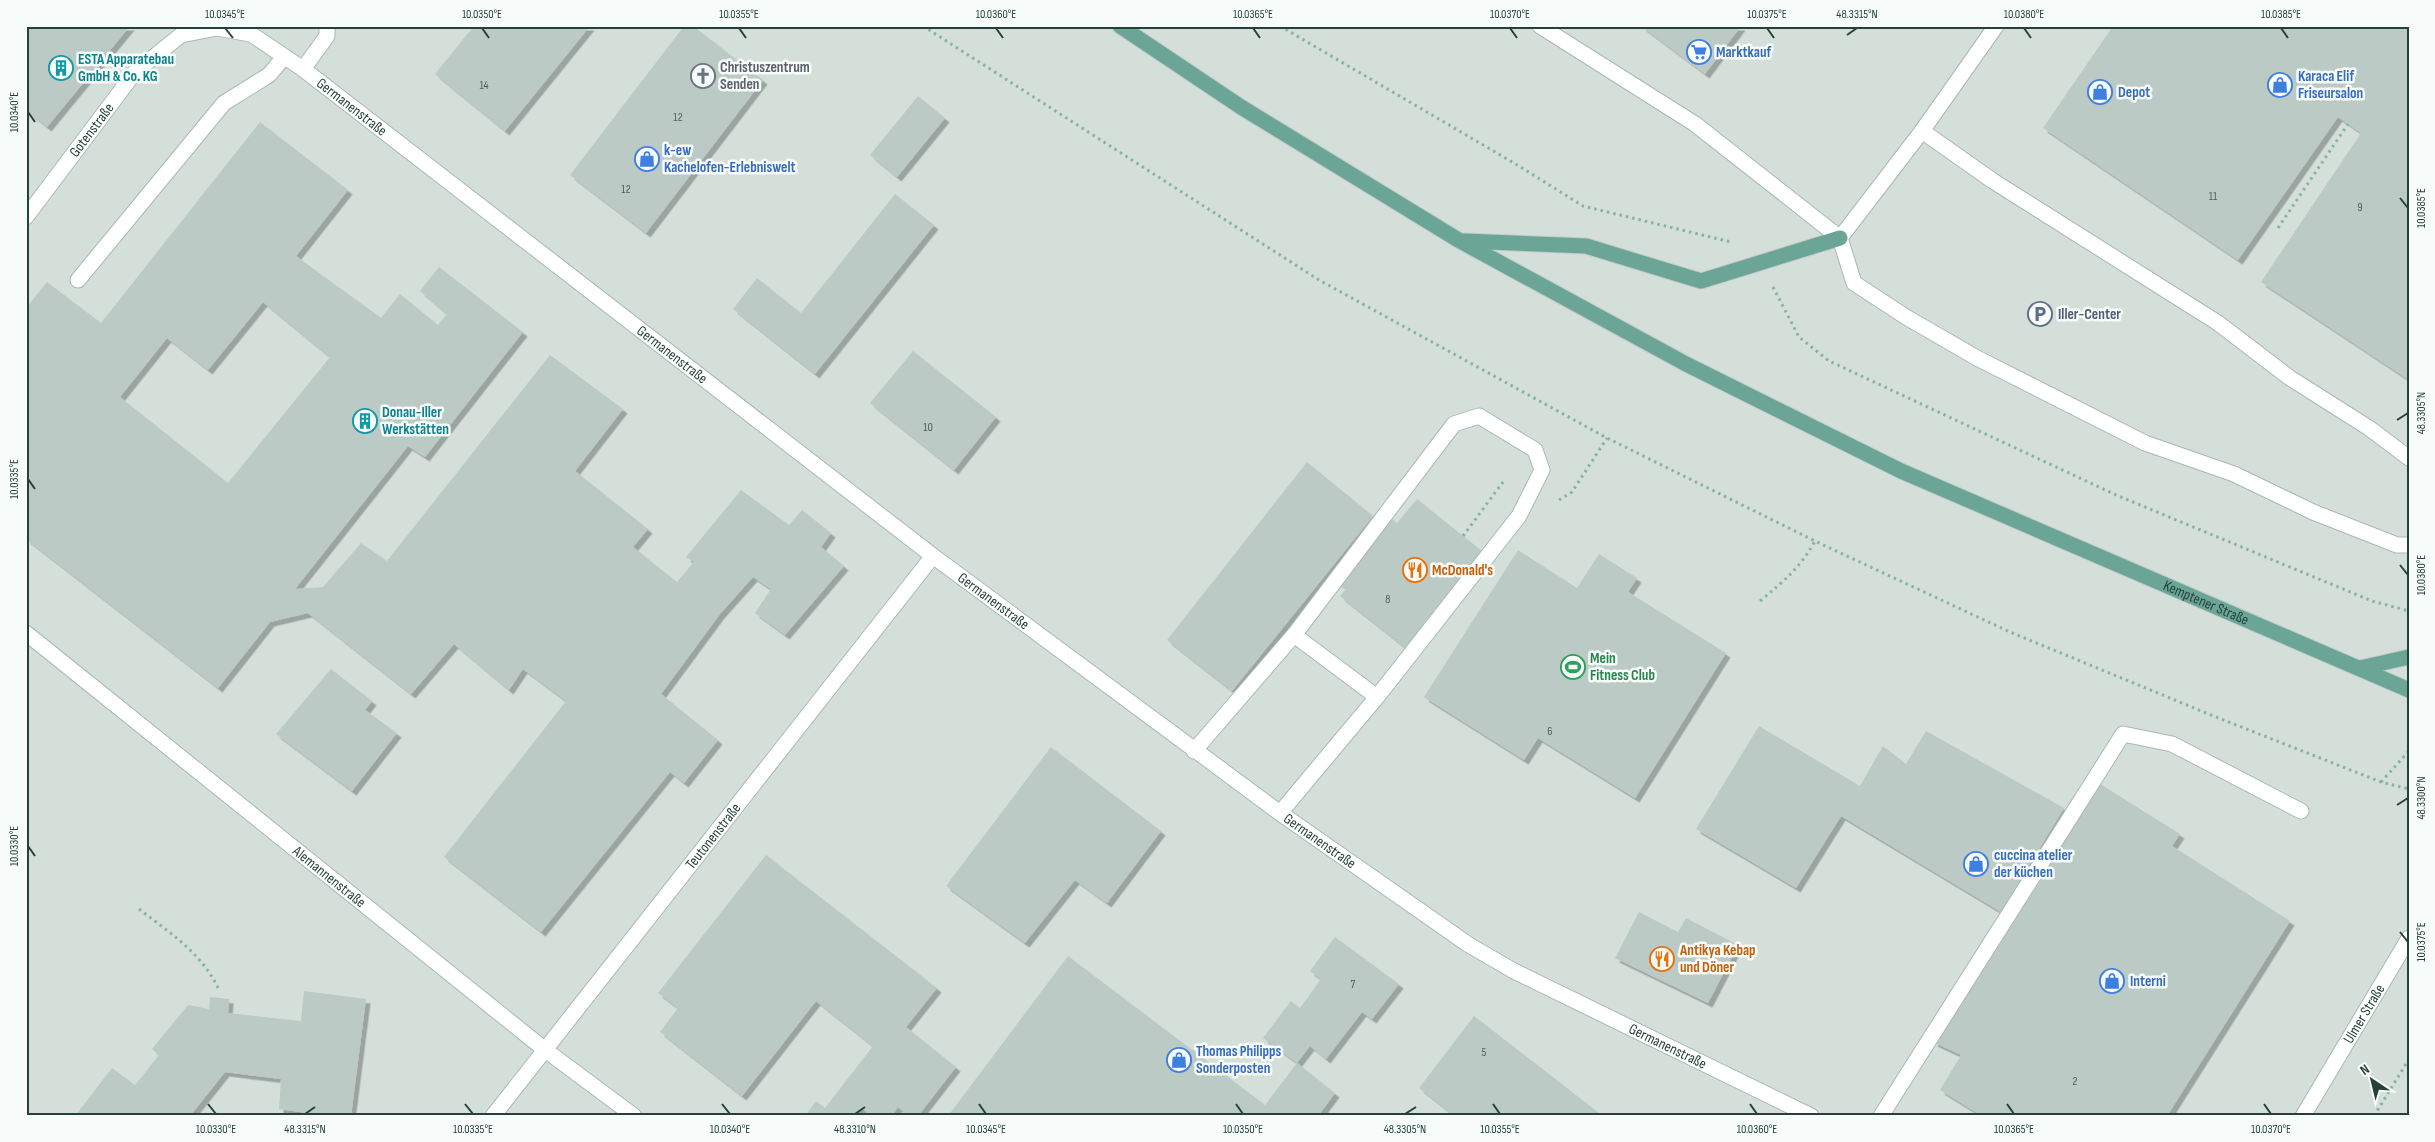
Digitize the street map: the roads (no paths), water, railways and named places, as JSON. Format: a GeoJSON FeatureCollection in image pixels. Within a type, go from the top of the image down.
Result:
{"type":"FeatureCollection","features":[{"type":"Feature","properties":{"kind":"main road","name":"Kemptener Straße"},"geometry":{"type":"LineString","coordinates":[[1120,26],[1241,106],[1460,241],[1686,364],[1901,471],[2409,690]]}},
{"type":"Feature","properties":{"kind":"main road"},"geometry":{"type":"LineString","coordinates":[[1460,241],[1586,246],[1701,281],[1840,238]]}},
{"type":"Feature","properties":{"kind":"main road"},"geometry":{"type":"LineString","coordinates":[[2360,668],[2409,657]]}},
{"type":"Feature","properties":{"kind":"street"},"geometry":{"type":"LineString","coordinates":[[303,69],[327,36],[327,26]]}},
{"type":"Feature","properties":{"kind":"street"},"geometry":{"type":"LineString","coordinates":[[1540,26],[1695,124],[1840,238],[1854,283],[1906,317],[1977,358],[2145,443],[2234,474],[2313,512],[2398,545],[2409,545]]}},
{"type":"Feature","properties":{"kind":"street"},"geometry":{"type":"LineString","coordinates":[[1840,238],[1922,132],[1996,26]]}},
{"type":"Feature","properties":{"kind":"street","name":"Germanenstraße"},"geometry":{"type":"LineString","coordinates":[[218,27],[251,34],[303,69],[933,556],[1194,751],[1470,945],[1514,971],[1811,1116]]}},
{"type":"Feature","properties":{"kind":"street","name":"Gotenstraße"},"geometry":{"type":"LineString","coordinates":[[26,217],[136,72],[181,35],[218,27]]}},
{"type":"Feature","properties":{"kind":"street"},"geometry":{"type":"LineString","coordinates":[[78,280],[224,103],[269,75],[284,57]]}},
{"type":"Feature","properties":{"kind":"street"},"geometry":{"type":"LineString","coordinates":[[1922,132],[1993,181],[2218,323],[2290,378],[2369,428],[2409,458]]}},
{"type":"Feature","properties":{"kind":"street"},"geometry":{"type":"LineString","coordinates":[[1194,751],[1294,635],[1454,424],[1479,416],[1535,450],[1542,470],[1519,516],[1377,697],[1280,813]]}},
{"type":"Feature","properties":{"kind":"street","name":"Teutonenstraße"},"geometry":{"type":"LineString","coordinates":[[494,1116],[544,1049],[933,556]]}},
{"type":"Feature","properties":{"kind":"street","name":"Alemannenstraße"},"geometry":{"type":"LineString","coordinates":[[26,634],[544,1049],[634,1116]]}},
{"type":"Feature","properties":{"kind":"street"},"geometry":{"type":"LineString","coordinates":[[1294,635],[1377,697]]}},
{"type":"Feature","properties":{"kind":"street"},"geometry":{"type":"LineString","coordinates":[[1881,1116],[2123,734],[2172,744],[2301,811]]}},
{"type":"Feature","properties":{"kind":"street","name":"Ulmer Straße"},"geometry":{"type":"LineString","coordinates":[[2303,1116],[2409,938]]}},
{"type":"Feature","properties":{"kind":"place","name":"Marktkauf"},"geometry":{"type":"Point","coordinates":[1699,52]}},
{"type":"Feature","properties":{"kind":"place","name":"ESTA Apparatebau GmbH & Co. KG"},"geometry":{"type":"Point","coordinates":[61,68]}},
{"type":"Feature","properties":{"kind":"place","name":"Christuszentrum Senden"},"geometry":{"type":"Point","coordinates":[703,76]}},
{"type":"Feature","properties":{"kind":"place","name":"Karaca Elif Friseursalon"},"geometry":{"type":"Point","coordinates":[2280,85]}},
{"type":"Feature","properties":{"kind":"place","name":"Depot"},"geometry":{"type":"Point","coordinates":[2100,92]}},
{"type":"Feature","properties":{"kind":"place","name":"k-ew Kachelofen-Erlebniswelt"},"geometry":{"type":"Point","coordinates":[647,159]}},
{"type":"Feature","properties":{"kind":"place","name":"Iller-Center"},"geometry":{"type":"Point","coordinates":[2040,314]}},
{"type":"Feature","properties":{"kind":"place","name":"Donau-Iller Werkstätten"},"geometry":{"type":"Point","coordinates":[365,421]}},
{"type":"Feature","properties":{"kind":"place","name":"McDonald's"},"geometry":{"type":"Point","coordinates":[1415,570]}},
{"type":"Feature","properties":{"kind":"place","name":"Mein Fitness Club"},"geometry":{"type":"Point","coordinates":[1573,667]}},
{"type":"Feature","properties":{"kind":"place","name":"cuccina atelier der küchen"},"geometry":{"type":"Point","coordinates":[1976,864]}},
{"type":"Feature","properties":{"kind":"place","name":"Antikya Kebap und Döner"},"geometry":{"type":"Point","coordinates":[1662,959]}},
{"type":"Feature","properties":{"kind":"place","name":"Interni"},"geometry":{"type":"Point","coordinates":[2112,981]}},
{"type":"Feature","properties":{"kind":"place","name":"Thomas Philipps Sonderposten"},"geometry":{"type":"Point","coordinates":[1179,1060]}}]}
